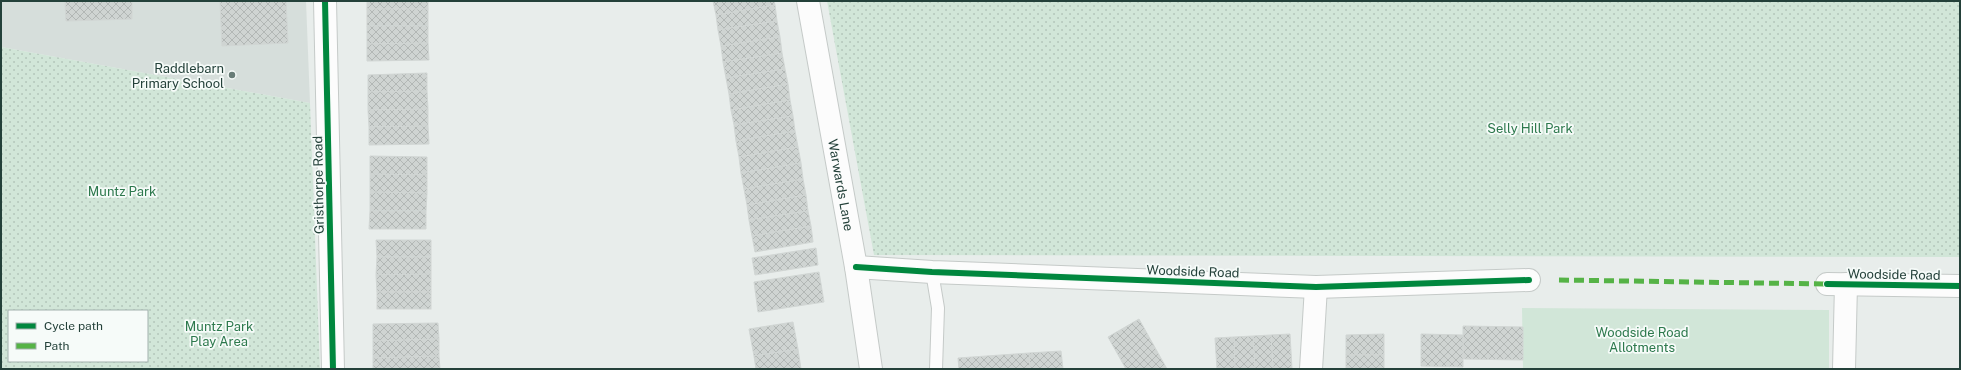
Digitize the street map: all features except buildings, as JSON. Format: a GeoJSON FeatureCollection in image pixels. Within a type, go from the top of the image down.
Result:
{"type":"FeatureCollection","features":[{"type":"Feature","properties":{"kind":"street","name":"Gristhorpe Road"},"geometry":{"type":"LineString","coordinates":[[325,1],[332,369]]}},
{"type":"Feature","properties":{"kind":"street","name":"Warwards Lane"},"geometry":{"type":"LineString","coordinates":[[808,1],[856,267],[871,369]]}},
{"type":"Feature","properties":{"kind":"street","name":"Woodside Road"},"geometry":{"type":"LineString","coordinates":[[856,267],[932,272],[1316,286],[1529,280]]}},
{"type":"Feature","properties":{"kind":"street","name":"Woodside Road"},"geometry":{"type":"LineString","coordinates":[[1844,369],[1836,284],[1960,286]]}},
{"type":"Feature","properties":{"kind":"street"},"geometry":{"type":"LineString","coordinates":[[1311,369],[1316,286]]}},
{"type":"Feature","properties":{"kind":"lane"},"geometry":{"type":"LineString","coordinates":[[932,272],[938,308],[936,369]]}},
{"type":"Feature","properties":{"kind":"shaded area","name":"Raddlebarn Primary School"},"geometry":{"type":"Polygon","coordinates":[[[1,1],[306,1],[310,103],[1,47],[1,1]]]}},
{"type":"Feature","properties":{"kind":"green space","name":"Selly Hill Park"},"geometry":{"type":"Polygon","coordinates":[[[827,1],[1960,1],[1960,257],[874,255],[827,1]]]}},
{"type":"Feature","properties":{"kind":"green space","name":"Muntz Park"},"geometry":{"type":"Polygon","coordinates":[[[1,47],[310,103],[320,369],[1,369],[1,47]]]}},
{"type":"Feature","properties":{"kind":"green space","name":"Woodside Road Allotments"},"geometry":{"type":"Polygon","coordinates":[[[1522,308],[1829,310],[1829,369],[1523,369],[1522,308]]]}},
{"type":"Feature","properties":{"kind":"marked path"},"geometry":{"type":"LineString","coordinates":[[1559,280],[1827,284]]}},
{"type":"Feature","properties":{"kind":"cycle path"},"geometry":{"type":"LineString","coordinates":[[325,1],[333,369]]}},
{"type":"Feature","properties":{"kind":"cycle path"},"geometry":{"type":"LineString","coordinates":[[856,267],[932,272],[1316,287],[1529,280]]}},
{"type":"Feature","properties":{"kind":"cycle path"},"geometry":{"type":"LineString","coordinates":[[1827,284],[1960,286]]}},
{"type":"Feature","properties":{"kind":"place","name":"Raddlebarn Primary School"},"geometry":{"type":"Point","coordinates":[232,75]}},
{"type":"Feature","properties":{"kind":"park label","name":"Muntz Park Play Area"},"geometry":{"type":"Point","coordinates":[219,334]}}]}
